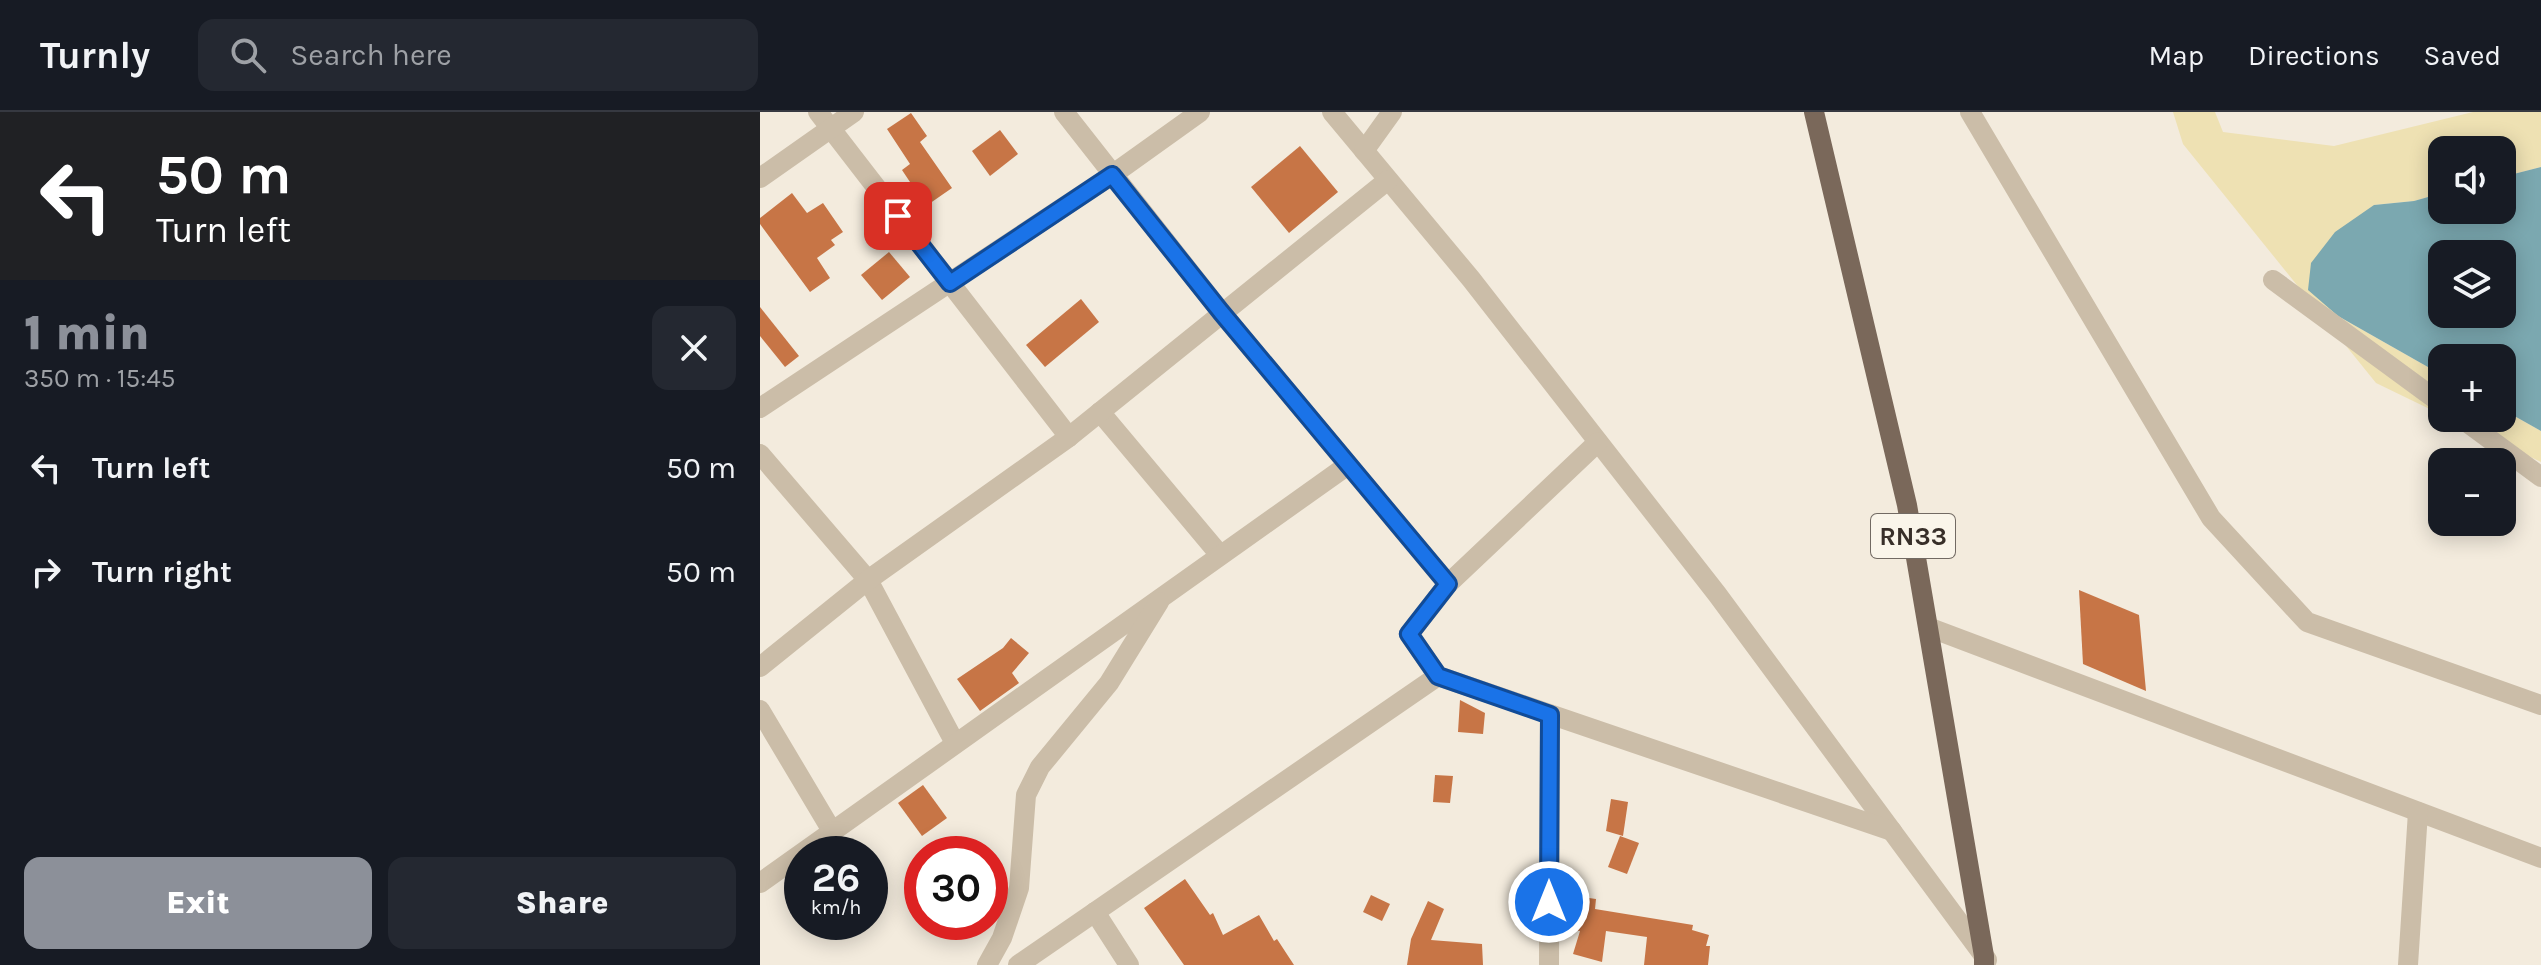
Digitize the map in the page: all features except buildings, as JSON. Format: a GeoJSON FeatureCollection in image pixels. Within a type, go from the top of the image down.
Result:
{"type":"FeatureCollection","features":[{"type":"Feature","properties":{"kind":"main road","name":"RN33"},"geometry":{"type":"LineString","coordinates":[[1814,112],[1907,505],[1986,962]]}},
{"type":"Feature","properties":{"kind":"street"},"geometry":{"type":"LineString","coordinates":[[760,178],[824,120],[854,112]]}},
{"type":"Feature","properties":{"kind":"street"},"geometry":{"type":"LineString","coordinates":[[1064,112],[1221,312],[1448,584]]}},
{"type":"Feature","properties":{"kind":"street"},"geometry":{"type":"LineString","coordinates":[[760,408],[1112,175],[1200,112]]}},
{"type":"Feature","properties":{"kind":"street"},"geometry":{"type":"LineString","coordinates":[[1332,112],[1471,279],[1717,594],[1986,962]]}},
{"type":"Feature","properties":{"kind":"street"},"geometry":{"type":"LineString","coordinates":[[1364,151],[1392,112]]}},
{"type":"Feature","properties":{"kind":"street"},"geometry":{"type":"LineString","coordinates":[[1970,112],[2211,518],[2307,622],[2541,705]]}},
{"type":"Feature","properties":{"kind":"street"},"geometry":{"type":"LineString","coordinates":[[824,120],[1069,437]]}},
{"type":"Feature","properties":{"kind":"street"},"geometry":{"type":"LineString","coordinates":[[760,667],[868,580],[1069,437],[1388,180]]}},
{"type":"Feature","properties":{"kind":"street"},"geometry":{"type":"LineString","coordinates":[[2273,280],[2428,394]]}},
{"type":"Feature","properties":{"kind":"street"},"geometry":{"type":"LineString","coordinates":[[1100,412],[1220,555]]}},
{"type":"Feature","properties":{"kind":"street"},"geometry":{"type":"LineString","coordinates":[[2480,432],[2541,477]]}},
{"type":"Feature","properties":{"kind":"street"},"geometry":{"type":"LineString","coordinates":[[1598,442],[1448,584],[1409,634],[1438,676],[1892,831]]}},
{"type":"Feature","properties":{"kind":"street"},"geometry":{"type":"LineString","coordinates":[[760,454],[868,580],[955,743]]}},
{"type":"Feature","properties":{"kind":"street"},"geometry":{"type":"LineString","coordinates":[[760,883],[1348,465]]}},
{"type":"Feature","properties":{"kind":"street"},"geometry":{"type":"LineString","coordinates":[[987,965],[1002,938],[1019,888],[1026,795],[1040,767],[1109,683],[1161,597]]}},
{"type":"Feature","properties":{"kind":"street"},"geometry":{"type":"LineString","coordinates":[[1928,627],[2541,858]]}},
{"type":"Feature","properties":{"kind":"street"},"geometry":{"type":"LineString","coordinates":[[1018,965],[1438,676]]}},
{"type":"Feature","properties":{"kind":"street"},"geometry":{"type":"LineString","coordinates":[[760,710],[832,831]]}},
{"type":"Feature","properties":{"kind":"street"},"geometry":{"type":"LineString","coordinates":[[1549,965],[1550,715]]}},
{"type":"Feature","properties":{"kind":"street"},"geometry":{"type":"LineString","coordinates":[[2408,965],[2418,812]]}},
{"type":"Feature","properties":{"kind":"street"},"geometry":{"type":"LineString","coordinates":[[1095,912],[1129,965]]}},
{"type":"Feature","properties":{"kind":"sand"},"geometry":{"type":"Polygon","coordinates":[[[2173,112],[2215,112],[2223,132],[2334,146],[2473,112],[2541,112],[2541,167],[2516,173],[2516,136],[2428,136],[2428,197],[2374,205],[2338,316],[2428,367],[2428,408],[2376,383],[2183,144],[2173,112]]]}},
{"type":"Feature","properties":{"kind":"sand"},"geometry":{"type":"Polygon","coordinates":[[[2516,417],[2541,431],[2541,462],[2478,432],[2516,432],[2516,417]]]}},
{"type":"Feature","properties":{"kind":"water"},"geometry":{"type":"Polygon","coordinates":[[[2541,167],[2541,431],[2516,417],[2516,344],[2428,344],[2428,367],[2338,316],[2308,290],[2311,263],[2335,232],[2374,205],[2428,197],[2428,224],[2516,224],[2516,173],[2541,167]]]}},
{"type":"Feature","properties":{"kind":"route"},"geometry":{"type":"LineString","coordinates":[[898,216],[950,283],[1112,175],[1221,312],[1448,584],[1409,634],[1438,676],[1550,715],[1549,902]]}}]}
